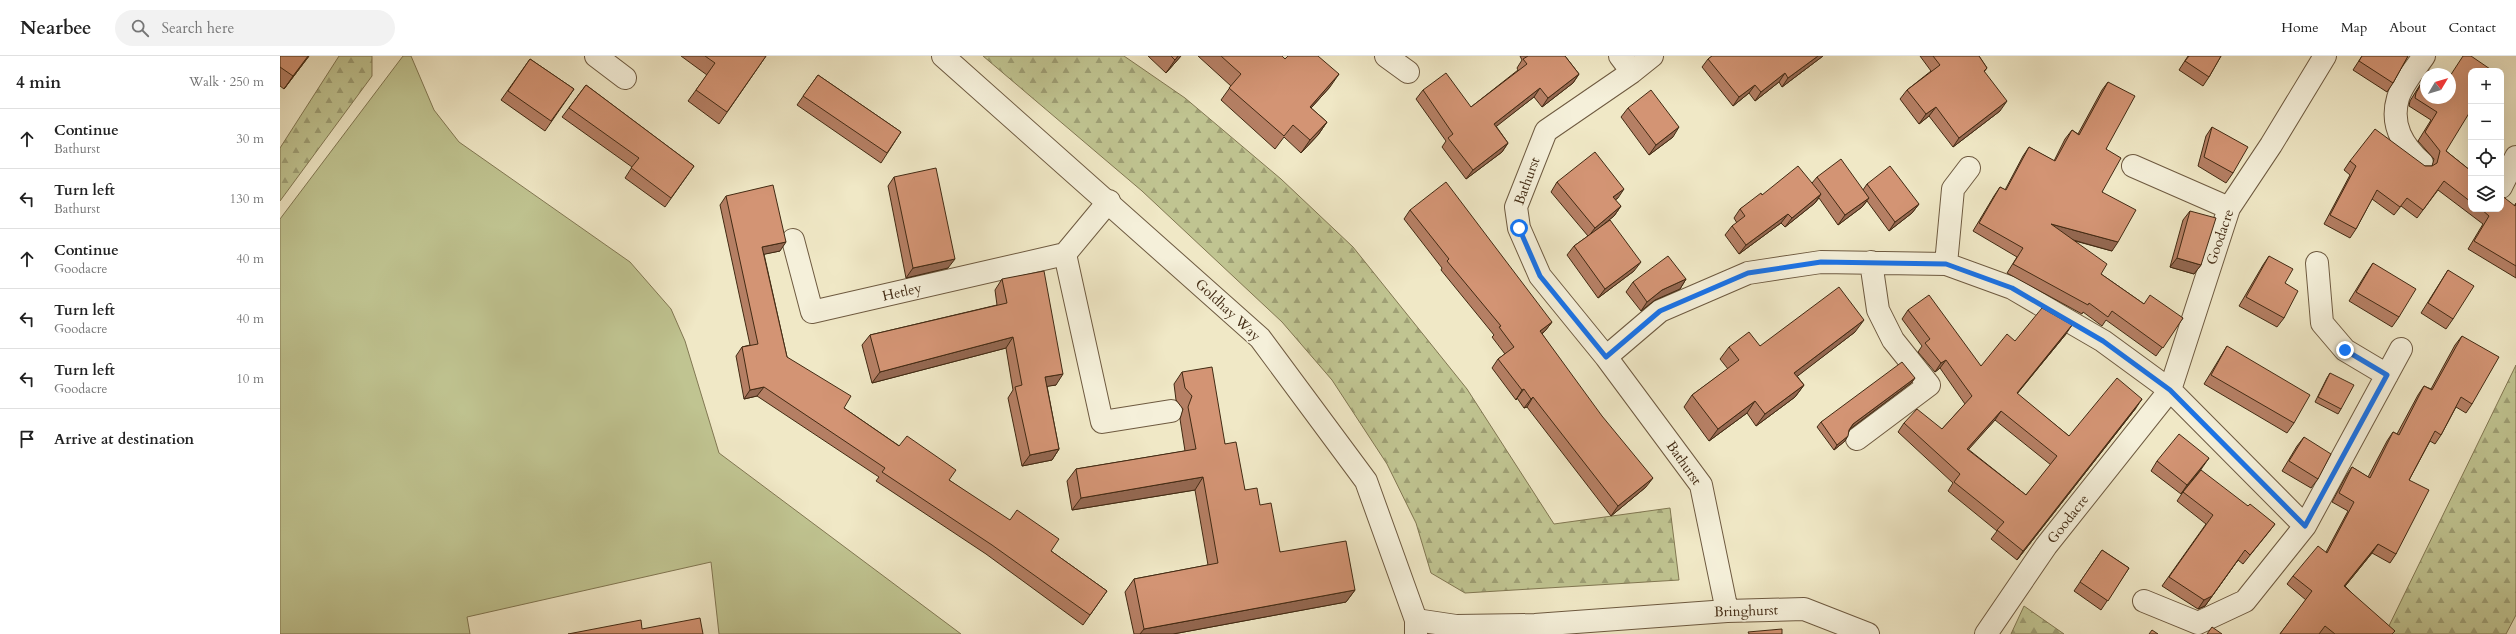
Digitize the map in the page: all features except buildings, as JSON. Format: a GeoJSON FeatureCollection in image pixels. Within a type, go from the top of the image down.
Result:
{"type":"FeatureCollection","features":[{"type":"Feature","properties":{"kind":"street"},"geometry":{"type":"LineString","coordinates":[[596,56],[626,78]]}},
{"type":"Feature","properties":{"kind":"street","name":"Goldhay Way"},"geometry":{"type":"LineString","coordinates":[[943,56],[1109,201],[1260,338],[1366,481],[1416,627]]}},
{"type":"Feature","properties":{"kind":"street"},"geometry":{"type":"LineString","coordinates":[[1386,56],[1408,72]]}},
{"type":"Feature","properties":{"kind":"street","name":"Bathurst"},"geometry":{"type":"LineString","coordinates":[[1652,56],[1626,64],[1546,131],[1516,208],[1519,228],[1540,276],[1606,357],[1701,485],[1727,611]]}},
{"type":"Feature","properties":{"kind":"street","name":"Goodacre"},"geometry":{"type":"LineString","coordinates":[[1986,634],[2046,546],[2170,390],[2229,208],[2271,145],[2325,56]]}},
{"type":"Feature","properties":{"kind":"street"},"geometry":{"type":"LineString","coordinates":[[2422,164],[2405,147],[2396,122],[2398,98],[2424,56]]}},
{"type":"Feature","properties":{"kind":"street"},"geometry":{"type":"LineString","coordinates":[[2504,182],[2516,157]]}},
{"type":"Feature","properties":{"kind":"street"},"geometry":{"type":"LineString","coordinates":[[2133,166],[2229,208]]}},
{"type":"Feature","properties":{"kind":"street"},"geometry":{"type":"LineString","coordinates":[[1946,264],[1953,189],[1969,168]]}},
{"type":"Feature","properties":{"kind":"street"},"geometry":{"type":"LineString","coordinates":[[1109,201],[1065,254],[1102,422],[1171,411]]}},
{"type":"Feature","properties":{"kind":"street","name":"Hetley"},"geometry":{"type":"LineString","coordinates":[[793,240],[812,312],[1065,254]]}},
{"type":"Feature","properties":{"kind":"street"},"geometry":{"type":"LineString","coordinates":[[1606,357],[1660,311],[1748,273],[1821,262],[1946,264],[2012,288],[2103,341],[2170,390],[2305,526]]}},
{"type":"Feature","properties":{"kind":"street"},"geometry":{"type":"LineString","coordinates":[[1857,439],[1930,385],[1892,340],[1878,310],[1871,262]]}},
{"type":"Feature","properties":{"kind":"street"},"geometry":{"type":"LineString","coordinates":[[2317,263],[2322,323],[2345,350],[2387,375]]}},
{"type":"Feature","properties":{"kind":"street"},"geometry":{"type":"LineString","coordinates":[[2144,601],[2198,623],[2245,601],[2305,526],[2401,349]]}},
{"type":"Feature","properties":{"kind":"street","name":"Bringhurst"},"geometry":{"type":"LineString","coordinates":[[1416,627],[1535,625],[1621,627],[1727,611],[1804,609],[1868,634]]}},
{"type":"Feature","properties":{"kind":"green space"},"geometry":{"type":"Polygon","coordinates":[[[339,56],[372,56],[372,76],[280,201],[280,148],[339,56]]]}},
{"type":"Feature","properties":{"kind":"green space"},"geometry":{"type":"Polygon","coordinates":[[[403,56],[411,56],[434,110],[459,142],[630,262],[671,309],[685,341],[719,453],[961,634],[719,634],[711,562],[467,617],[470,634],[280,634],[280,219],[403,56]]]}},
{"type":"Feature","properties":{"kind":"green space"},"geometry":{"type":"Polygon","coordinates":[[[983,56],[1124,56],[1185,98],[1281,179],[1353,247],[1467,389],[1554,524],[1670,508],[1679,580],[1465,593],[1431,573],[1416,523],[1387,464],[1332,380],[1282,322],[1142,191],[983,56]]]}},
{"type":"Feature","properties":{"kind":"green space"},"geometry":{"type":"Polygon","coordinates":[[[2516,365],[2516,615],[2506,634],[2385,634],[2516,365]]]}},
{"type":"Feature","properties":{"kind":"green space"},"geometry":{"type":"Polygon","coordinates":[[[2024,606],[2064,634],[2011,634],[2024,606]]]}},
{"type":"Feature","properties":{"kind":"route"},"geometry":{"type":"LineString","coordinates":[[1519,228],[1540,276],[1606,357],[1660,311],[1748,273],[1821,262],[1946,264],[2012,288],[2103,341],[2170,390],[2305,526],[2387,375],[2345,350]]}}]}
